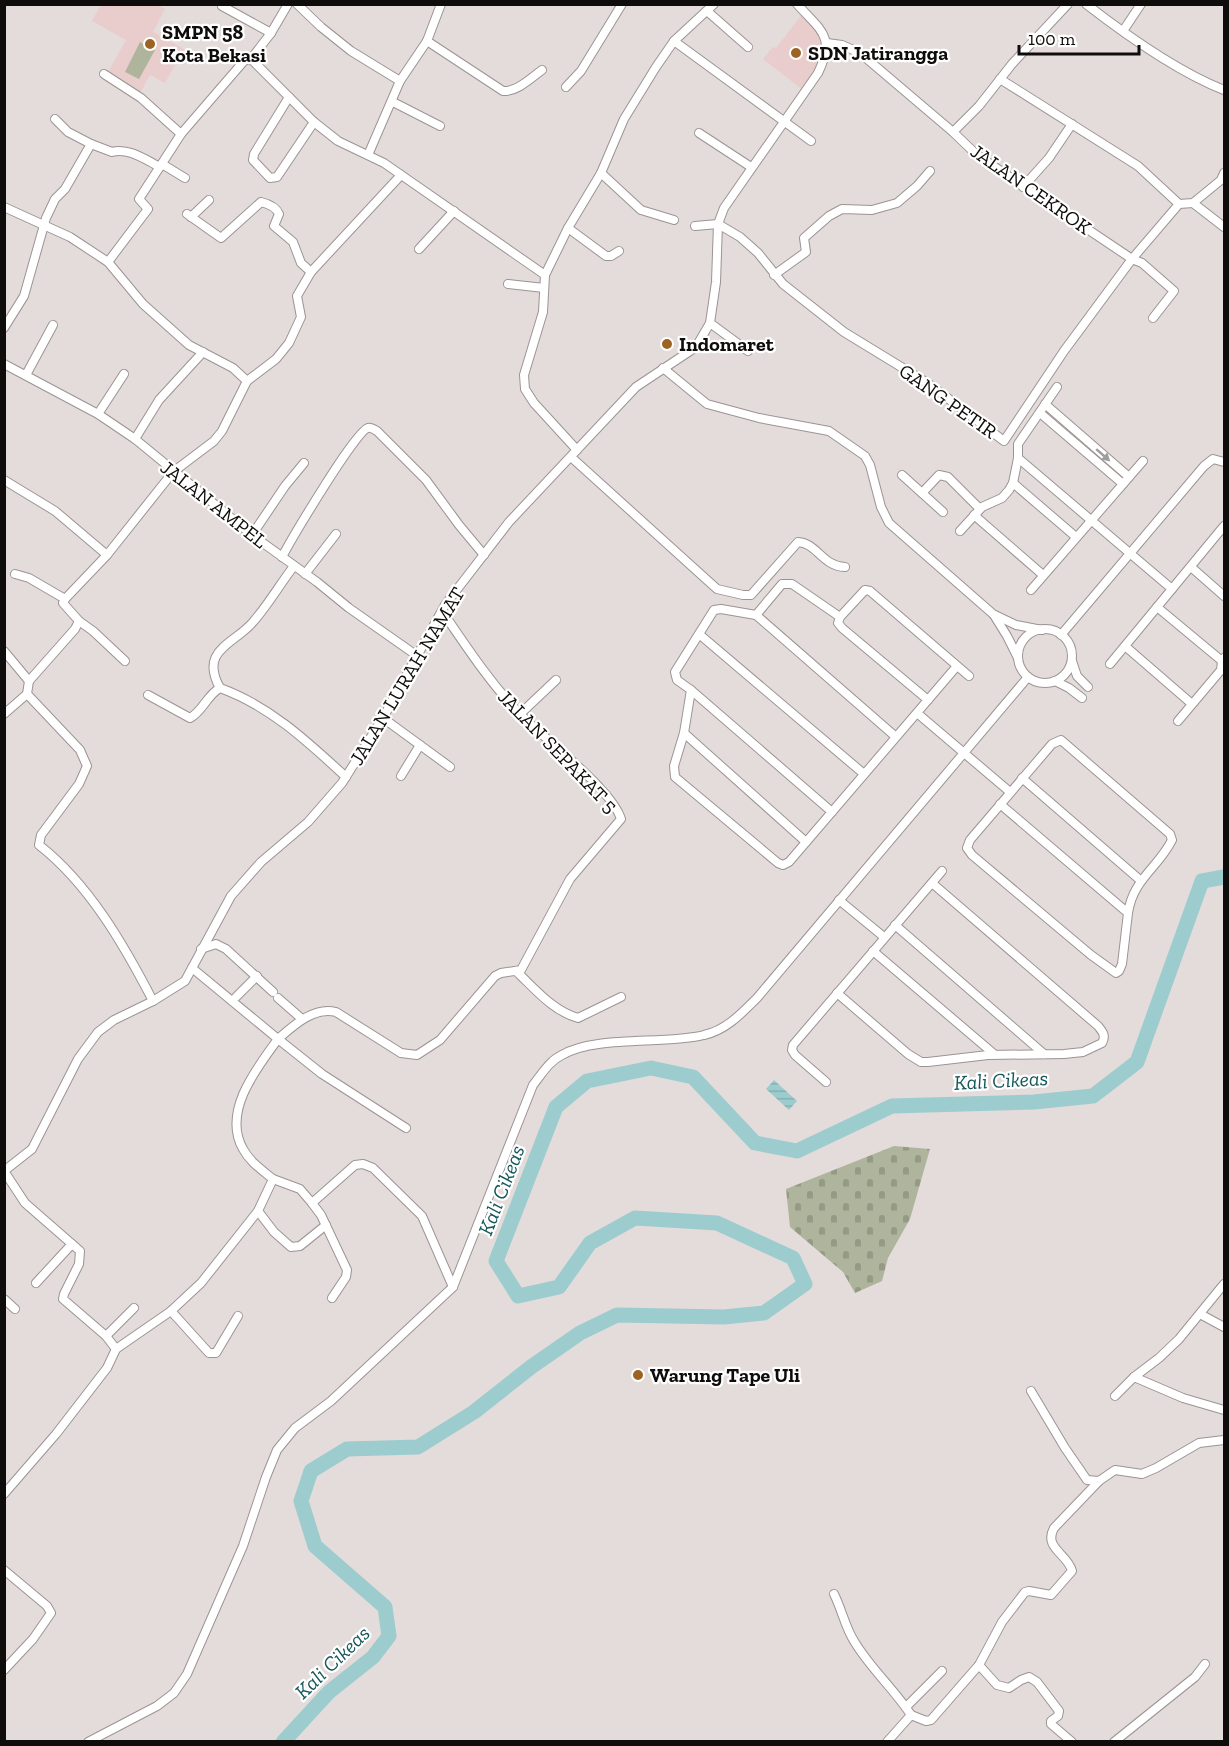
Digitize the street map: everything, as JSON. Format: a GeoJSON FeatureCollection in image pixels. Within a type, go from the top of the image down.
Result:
{"type":"FeatureCollection","features":[{"type":"Feature","properties":{"kind":"street"},"geometry":{"type":"LineString","coordinates":[[108,262],[148,208],[139,199],[181,134],[244,61],[251,59],[271,33],[288,4]]}},
{"type":"Feature","properties":{"kind":"street"},"geometry":{"type":"LineString","coordinates":[[297,4],[351,51],[400,81]]}},
{"type":"Feature","properties":{"kind":"street"},"geometry":{"type":"LineString","coordinates":[[369,156],[400,81],[427,41],[441,4]]}},
{"type":"Feature","properties":{"kind":"street"},"geometry":{"type":"LineString","coordinates":[[566,87],[581,71],[622,4]]}},
{"type":"Feature","properties":{"kind":"street"},"geometry":{"type":"LineString","coordinates":[[797,4],[822,33],[827,43]]}},
{"type":"Feature","properties":{"kind":"street"},"geometry":{"type":"LineString","coordinates":[[953,132],[979,106],[1000,79],[1068,4]]}},
{"type":"Feature","properties":{"kind":"street"},"geometry":{"type":"LineString","coordinates":[[1086,4],[1178,67],[1224,90]]}},
{"type":"Feature","properties":{"kind":"street"},"geometry":{"type":"LineString","coordinates":[[1123,31],[1141,4]]}},
{"type":"Feature","properties":{"kind":"street"},"geometry":{"type":"LineString","coordinates":[[222,6],[271,33]]}},
{"type":"Feature","properties":{"kind":"street"},"geometry":{"type":"LineString","coordinates":[[748,47],[710,8],[674,42],[624,119],[601,173],[568,228],[545,275],[543,312],[524,375],[525,389],[574,453],[717,589],[742,596],[751,595],[798,542],[805,542],[836,567],[845,567]]}},
{"type":"Feature","properties":{"kind":"street"},"geometry":{"type":"LineString","coordinates":[[427,41],[503,91],[516,88],[542,70]]}},
{"type":"Feature","properties":{"kind":"street"},"geometry":{"type":"LineString","coordinates":[[674,42],[811,141]]}},
{"type":"Feature","properties":{"kind":"street","name":"JALAN LURAH NAMAT"},"geometry":{"type":"LineString","coordinates":[[4,1172],[32,1149],[78,1059],[98,1032],[114,1020],[153,1001],[185,981],[231,896],[261,862],[308,822],[346,777],[442,611],[509,522],[636,387],[696,347],[710,323],[716,282],[718,224],[732,194],[818,73],[826,55],[827,43]]}},
{"type":"Feature","properties":{"kind":"street","name":"JALAN CEKROK"},"geometry":{"type":"LineString","coordinates":[[827,43],[842,45],[860,53],[977,155],[1132,259],[1142,263],[1174,291],[1153,318]]}},
{"type":"Feature","properties":{"kind":"street"},"geometry":{"type":"LineString","coordinates":[[251,59],[314,122],[338,141],[384,163],[545,275]]}},
{"type":"Feature","properties":{"kind":"street"},"geometry":{"type":"LineString","coordinates":[[104,74],[135,93],[181,134]]}},
{"type":"Feature","properties":{"kind":"street"},"geometry":{"type":"LineString","coordinates":[[1000,79],[1138,166],[1179,204]]}},
{"type":"Feature","properties":{"kind":"street"},"geometry":{"type":"LineString","coordinates":[[289,97],[254,154],[253,160],[259,168],[270,178],[277,177],[314,122]]}},
{"type":"Feature","properties":{"kind":"street"},"geometry":{"type":"LineString","coordinates":[[393,102],[440,126]]}},
{"type":"Feature","properties":{"kind":"street"},"geometry":{"type":"LineString","coordinates":[[56,119],[68,132],[91,144],[112,152],[116,150],[130,152],[185,178]]}},
{"type":"Feature","properties":{"kind":"street"},"geometry":{"type":"LineString","coordinates":[[1023,187],[1049,158],[1072,124]]}},
{"type":"Feature","properties":{"kind":"street"},"geometry":{"type":"LineString","coordinates":[[699,133],[751,167]]}},
{"type":"Feature","properties":{"kind":"street"},"geometry":{"type":"LineString","coordinates":[[4,328],[24,296],[46,218],[55,199],[65,189],[91,144]]}},
{"type":"Feature","properties":{"kind":"street"},"geometry":{"type":"LineString","coordinates":[[774,275],[806,252],[804,238],[829,216],[842,209],[872,210],[897,203],[930,171]]}},
{"type":"Feature","properties":{"kind":"street"},"geometry":{"type":"LineString","coordinates":[[601,173],[641,210],[674,220]]}},
{"type":"Feature","properties":{"kind":"street"},"geometry":{"type":"LineString","coordinates":[[1132,259],[1179,204],[1193,203],[1221,180],[1224,173]]}},
{"type":"Feature","properties":{"kind":"street"},"geometry":{"type":"LineString","coordinates":[[125,661],[79,621],[63,603],[64,599],[107,555],[173,472],[214,441],[222,431],[247,381],[276,359],[289,343],[301,317],[297,296],[312,272],[401,175]]}},
{"type":"Feature","properties":{"kind":"street"},"geometry":{"type":"LineString","coordinates":[[209,200],[189,216],[221,238],[261,202],[277,209],[279,214],[274,225],[293,242],[301,263],[312,272]]}},
{"type":"Feature","properties":{"kind":"street"},"geometry":{"type":"LineString","coordinates":[[1193,203],[1224,227]]}},
{"type":"Feature","properties":{"kind":"street"},"geometry":{"type":"LineString","coordinates":[[4,207],[70,237],[108,262],[143,304],[189,345],[232,368],[247,381]]}},
{"type":"Feature","properties":{"kind":"street"},"geometry":{"type":"LineString","coordinates":[[419,249],[454,211]]}},
{"type":"Feature","properties":{"kind":"street"},"geometry":{"type":"LineString","coordinates":[[695,226],[718,224]]}},
{"type":"Feature","properties":{"kind":"street","name":"GANG PETIR"},"geometry":{"type":"LineString","coordinates":[[718,224],[750,245],[783,284],[844,332],[929,384],[1005,441],[1064,351],[1132,259]]}},
{"type":"Feature","properties":{"kind":"street"},"geometry":{"type":"LineString","coordinates":[[568,228],[606,256],[611,256],[620,250]]}},
{"type":"Feature","properties":{"kind":"street"},"geometry":{"type":"LineString","coordinates":[[508,284],[544,288]]}},
{"type":"Feature","properties":{"kind":"street"},"geometry":{"type":"LineString","coordinates":[[710,323],[748,351]]}},
{"type":"Feature","properties":{"kind":"street"},"geometry":{"type":"LineString","coordinates":[[26,375],[52,325]]}},
{"type":"Feature","properties":{"kind":"street"},"geometry":{"type":"LineString","coordinates":[[135,439],[159,400],[203,352]]}},
{"type":"Feature","properties":{"kind":"street","name":"JALAN AMPEL"},"geometry":{"type":"LineString","coordinates":[[4,364],[98,414],[135,439],[252,535],[349,608],[417,655]]}},
{"type":"Feature","properties":{"kind":"street"},"geometry":{"type":"LineString","coordinates":[[663,368],[707,404],[759,418],[829,431],[865,456],[870,465],[876,493],[889,523],[993,614],[1016,626],[1052,630],[1061,635],[1068,642],[1071,651],[1069,669],[1055,681],[1045,683],[1036,682],[1028,677],[1021,669],[1007,636],[993,614]]}},
{"type":"Feature","properties":{"kind":"street"},"geometry":{"type":"LineString","coordinates":[[98,414],[124,374]]}},
{"type":"Feature","properties":{"kind":"street"},"geometry":{"type":"LineString","coordinates":[[960,531],[977,512],[1002,498],[1013,483],[1018,459],[1018,444],[1057,387]]}},
{"type":"Feature","properties":{"kind":"street"},"geometry":{"type":"LineString","coordinates":[[1045,404],[1083,444]]}},
{"type":"Feature","properties":{"kind":"street"},"geometry":{"type":"LineString","coordinates":[[1040,413],[1083,444],[1126,480]]}},
{"type":"Feature","properties":{"kind":"street"},"geometry":{"type":"LineString","coordinates":[[282,557],[298,528],[354,442],[366,428],[377,431],[417,470],[469,539],[484,555]]}},
{"type":"Feature","properties":{"kind":"street"},"geometry":{"type":"LineString","coordinates":[[1018,459],[1172,590]]}},
{"type":"Feature","properties":{"kind":"street"},"geometry":{"type":"LineString","coordinates":[[1061,635],[1203,466],[1212,459],[1224,462]]}},
{"type":"Feature","properties":{"kind":"street"},"geometry":{"type":"LineString","coordinates":[[1031,590],[1143,461]]}},
{"type":"Feature","properties":{"kind":"street"},"geometry":{"type":"LineString","coordinates":[[252,535],[285,486],[304,464]]}},
{"type":"Feature","properties":{"kind":"street"},"geometry":{"type":"LineString","coordinates":[[902,475],[943,512]]}},
{"type":"Feature","properties":{"kind":"street"},"geometry":{"type":"LineString","coordinates":[[922,493],[939,475],[948,477],[977,512],[1043,575]]}},
{"type":"Feature","properties":{"kind":"street"},"geometry":{"type":"LineString","coordinates":[[4,480],[55,511],[107,555]]}},
{"type":"Feature","properties":{"kind":"street"},"geometry":{"type":"LineString","coordinates":[[1013,483],[1076,537]]}},
{"type":"Feature","properties":{"kind":"street"},"geometry":{"type":"LineString","coordinates":[[1110,664],[1224,530]]}},
{"type":"Feature","properties":{"kind":"street"},"geometry":{"type":"LineString","coordinates":[[305,574],[336,534]]}},
{"type":"Feature","properties":{"kind":"street"},"geometry":{"type":"LineString","coordinates":[[294,566],[252,624],[228,641],[218,654],[213,667],[213,675],[220,688],[238,694],[277,717],[346,777]]}},
{"type":"Feature","properties":{"kind":"street"},"geometry":{"type":"LineString","coordinates":[[1191,567],[1224,596]]}},
{"type":"Feature","properties":{"kind":"street"},"geometry":{"type":"LineString","coordinates":[[15,574],[29,578],[64,599]]}},
{"type":"Feature","properties":{"kind":"street"},"geometry":{"type":"LineString","coordinates":[[756,615],[782,584],[787,582],[840,617]]}},
{"type":"Feature","properties":{"kind":"street"},"geometry":{"type":"LineString","coordinates":[[928,700],[838,623],[840,617],[865,590],[870,591],[969,676]]}},
{"type":"Feature","properties":{"kind":"street"},"geometry":{"type":"LineString","coordinates":[[1158,607],[1223,659],[1221,670],[1178,721]]}},
{"type":"Feature","properties":{"kind":"street"},"geometry":{"type":"LineString","coordinates":[[832,812],[677,680],[675,672],[714,610],[721,609],[756,615],[896,737]]}},
{"type":"Feature","properties":{"kind":"street","name":"JALAN SEPAKAT 5"},"geometry":{"type":"LineString","coordinates":[[332,1298],[346,1277],[347,1270],[321,1215],[300,1189],[273,1179],[254,1164],[237,1137],[235,1123],[240,1103],[259,1065],[278,1039],[302,1019],[328,1010],[336,1012],[401,1053],[417,1055],[440,1040],[495,976],[521,970],[570,879],[621,819],[618,808],[603,792],[520,714],[486,674],[442,611]]}},
{"type":"Feature","properties":{"kind":"street"},"geometry":{"type":"LineString","coordinates":[[4,714],[27,694],[29,681],[75,629],[79,621]]}},
{"type":"Feature","properties":{"kind":"street"},"geometry":{"type":"LineString","coordinates":[[1018,659],[1019,649],[1024,640],[1032,633],[1042,630]]}},
{"type":"Feature","properties":{"kind":"street"},"geometry":{"type":"LineString","coordinates":[[699,634],[864,774]]}},
{"type":"Feature","properties":{"kind":"street"},"geometry":{"type":"LineString","coordinates":[[1125,646],[1192,704]]}},
{"type":"Feature","properties":{"kind":"street"},"geometry":{"type":"LineString","coordinates":[[4,651],[29,681]]}},
{"type":"Feature","properties":{"kind":"street"},"geometry":{"type":"LineString","coordinates":[[1071,660],[1077,676],[1088,687]]}},
{"type":"Feature","properties":{"kind":"street"},"geometry":{"type":"LineString","coordinates":[[691,690],[684,733],[674,766],[675,777],[783,865],[789,862],[957,666]]}},
{"type":"Feature","properties":{"kind":"street"},"geometry":{"type":"LineString","coordinates":[[88,1742],[157,1706],[174,1693],[187,1674],[243,1546],[277,1450],[295,1428],[331,1401],[453,1287],[533,1085],[551,1062],[563,1054],[589,1046],[704,1035],[732,1023],[757,998],[1028,677]]}},
{"type":"Feature","properties":{"kind":"street"},"geometry":{"type":"LineString","coordinates":[[520,714],[555,680]]}},
{"type":"Feature","properties":{"kind":"street"},"geometry":{"type":"LineString","coordinates":[[1055,681],[1070,688],[1082,698]]}},
{"type":"Feature","properties":{"kind":"street"},"geometry":{"type":"LineString","coordinates":[[147,695],[190,718],[213,692],[220,688]]}},
{"type":"Feature","properties":{"kind":"street"},"geometry":{"type":"LineString","coordinates":[[27,694],[80,750],[87,766],[79,784],[40,835],[39,845],[57,859],[77,882],[124,946],[153,1001]]}},
{"type":"Feature","properties":{"kind":"street"},"geometry":{"type":"LineString","coordinates":[[917,713],[1010,792]]}},
{"type":"Feature","properties":{"kind":"street"},"geometry":{"type":"LineString","coordinates":[[382,718],[450,767]]}},
{"type":"Feature","properties":{"kind":"street"},"geometry":{"type":"LineString","coordinates":[[684,733],[806,842]]}},
{"type":"Feature","properties":{"kind":"street"},"geometry":{"type":"LineString","coordinates":[[1058,740],[1063,741],[1170,834],[1172,840],[1140,880],[1130,900],[1122,964],[1119,971],[1116,972],[1091,955],[969,852],[967,847],[970,840],[1022,778],[1052,744],[1058,740]]}},
{"type":"Feature","properties":{"kind":"street"},"geometry":{"type":"LineString","coordinates":[[401,776],[420,745]]}},
{"type":"Feature","properties":{"kind":"street"},"geometry":{"type":"LineString","coordinates":[[1022,778],[1140,880]]}},
{"type":"Feature","properties":{"kind":"street"},"geometry":{"type":"LineString","coordinates":[[1000,804],[1128,913]]}},
{"type":"Feature","properties":{"kind":"street"},"geometry":{"type":"LineString","coordinates":[[826,1082],[795,1055],[792,1050],[793,1045],[942,871]]}},
{"type":"Feature","properties":{"kind":"street"},"geometry":{"type":"LineString","coordinates":[[837,993],[908,1054],[921,1062],[994,1054],[1083,1052],[1102,1043],[1104,1033],[1098,1026],[932,883]]}},
{"type":"Feature","properties":{"kind":"street"},"geometry":{"type":"LineString","coordinates":[[839,900],[884,937]]}},
{"type":"Feature","properties":{"kind":"street"},"geometry":{"type":"LineString","coordinates":[[895,925],[1044,1054]]}},
{"type":"Feature","properties":{"kind":"street"},"geometry":{"type":"LineString","coordinates":[[201,949],[216,944],[221,946],[257,976],[302,1019]]}},
{"type":"Feature","properties":{"kind":"street"},"geometry":{"type":"LineString","coordinates":[[873,951],[994,1054]]}},
{"type":"Feature","properties":{"kind":"street"},"geometry":{"type":"LineString","coordinates":[[192,968],[321,1074],[406,1128]]}},
{"type":"Feature","properties":{"kind":"street"},"geometry":{"type":"LineString","coordinates":[[516,971],[554,1006],[566,1015],[578,1018],[621,997]]}},
{"type":"Feature","properties":{"kind":"street"},"geometry":{"type":"LineString","coordinates":[[236,997],[257,976]]}},
{"type":"Feature","properties":{"kind":"street"},"geometry":{"type":"LineString","coordinates":[[312,1203],[355,1165],[363,1164],[373,1168],[422,1216],[453,1287]]}},
{"type":"Feature","properties":{"kind":"street"},"geometry":{"type":"LineString","coordinates":[[4,1172],[25,1203],[80,1251],[81,1256],[63,1299],[106,1336],[116,1349]]}},
{"type":"Feature","properties":{"kind":"street"},"geometry":{"type":"LineString","coordinates":[[4,1494],[56,1434],[107,1368],[116,1349],[171,1311],[201,1283],[258,1211],[273,1179]]}},
{"type":"Feature","properties":{"kind":"street"},"geometry":{"type":"LineString","coordinates":[[258,1211],[274,1232],[291,1247],[300,1246],[326,1225]]}},
{"type":"Feature","properties":{"kind":"street"},"geometry":{"type":"LineString","coordinates":[[36,1283],[72,1244]]}},
{"type":"Feature","properties":{"kind":"street"},"geometry":{"type":"LineString","coordinates":[[1115,1396],[1134,1377],[1160,1359],[1224,1284]]}},
{"type":"Feature","properties":{"kind":"street"},"geometry":{"type":"LineString","coordinates":[[4,1299],[15,1310]]}},
{"type":"Feature","properties":{"kind":"street"},"geometry":{"type":"LineString","coordinates":[[106,1336],[134,1308]]}},
{"type":"Feature","properties":{"kind":"street"},"geometry":{"type":"LineString","coordinates":[[171,1311],[209,1353],[216,1353],[238,1316]]}},
{"type":"Feature","properties":{"kind":"street"},"geometry":{"type":"LineString","coordinates":[[1200,1314],[1224,1327]]}},
{"type":"Feature","properties":{"kind":"street"},"geometry":{"type":"LineString","coordinates":[[1134,1377],[1183,1398],[1224,1410]]}},
{"type":"Feature","properties":{"kind":"street"},"geometry":{"type":"LineString","coordinates":[[1031,1391],[1087,1480],[1099,1481]]}},
{"type":"Feature","properties":{"kind":"street"},"geometry":{"type":"LineString","coordinates":[[834,1594],[853,1640],[866,1660],[909,1711],[926,1721],[931,1720],[979,1665],[1002,1622],[1025,1592],[1050,1595],[1068,1578],[1072,1571],[1071,1566],[1050,1543],[1050,1535],[1099,1481],[1115,1470],[1142,1474],[1199,1443],[1224,1440]]}},
{"type":"Feature","properties":{"kind":"street"},"geometry":{"type":"LineString","coordinates":[[4,1570],[47,1606],[51,1613],[33,1640],[4,1670]]}},
{"type":"Feature","properties":{"kind":"street"},"geometry":{"type":"LineString","coordinates":[[1114,1742],[1195,1677],[1205,1664]]}},
{"type":"Feature","properties":{"kind":"street"},"geometry":{"type":"LineString","coordinates":[[979,1665],[997,1684],[1009,1688],[1029,1677],[1037,1682],[1059,1711],[1051,1724],[1072,1742]]}},
{"type":"Feature","properties":{"kind":"street"},"geometry":{"type":"LineString","coordinates":[[887,1742],[942,1671]]}},
{"type":"Feature","properties":{"kind":"shaded area","name":"SMPN 58 Kota Bekasi"},"geometry":{"type":"Polygon","coordinates":[[[101,5],[157,5],[165,9],[153,32],[184,49],[165,83],[150,75],[140,93],[107,74],[126,40],[92,21],[101,5]]]}},
{"type":"Feature","properties":{"kind":"shaded area","name":"SDN Jatirangga"},"geometry":{"type":"Polygon","coordinates":[[[803,13],[824,39],[819,66],[803,90],[763,59],[773,47],[776,48],[803,13]]]}},
{"type":"Feature","properties":{"kind":"green space"},"geometry":{"type":"Polygon","coordinates":[[[140,42],[155,50],[139,79],[125,72],[140,42]]]}},
{"type":"Feature","properties":{"kind":"green space"},"geometry":{"type":"Polygon","coordinates":[[[894,1146],[930,1149],[910,1219],[888,1258],[882,1281],[855,1293],[843,1272],[790,1227],[786,1189],[894,1146]]]}},
{"type":"Feature","properties":{"kind":"water"},"geometry":{"type":"Polygon","coordinates":[[[774,1080],[797,1101],[789,1110],[766,1089],[774,1080]]]}},
{"type":"Feature","properties":{"kind":"waterway","name":"Kali Cikeas"},"geometry":{"type":"LineString","coordinates":[[283,1742],[329,1692],[373,1657],[389,1636],[385,1607],[315,1546],[301,1501],[311,1471],[347,1449],[418,1447],[474,1412],[531,1367],[580,1333],[617,1315],[724,1317],[764,1313],[805,1284],[793,1258],[717,1223],[635,1218],[590,1243],[559,1287],[518,1296],[496,1261],[556,1107],[587,1081],[651,1068],[693,1077],[755,1143],[797,1151],[892,1106],[1034,1102],[1093,1096],[1137,1062],[1202,881],[1224,877]]}},
{"type":"Feature","properties":{"kind":"place","name":"SMPN 58 Kota Bekasi"},"geometry":{"type":"Point","coordinates":[150,44]}},
{"type":"Feature","properties":{"kind":"place","name":"SDN Jatirangga"},"geometry":{"type":"Point","coordinates":[796,53]}},
{"type":"Feature","properties":{"kind":"place","name":"Indomaret"},"geometry":{"type":"Point","coordinates":[667,344]}},
{"type":"Feature","properties":{"kind":"place","name":"Warung Tape Uli"},"geometry":{"type":"Point","coordinates":[638,1375]}}]}
